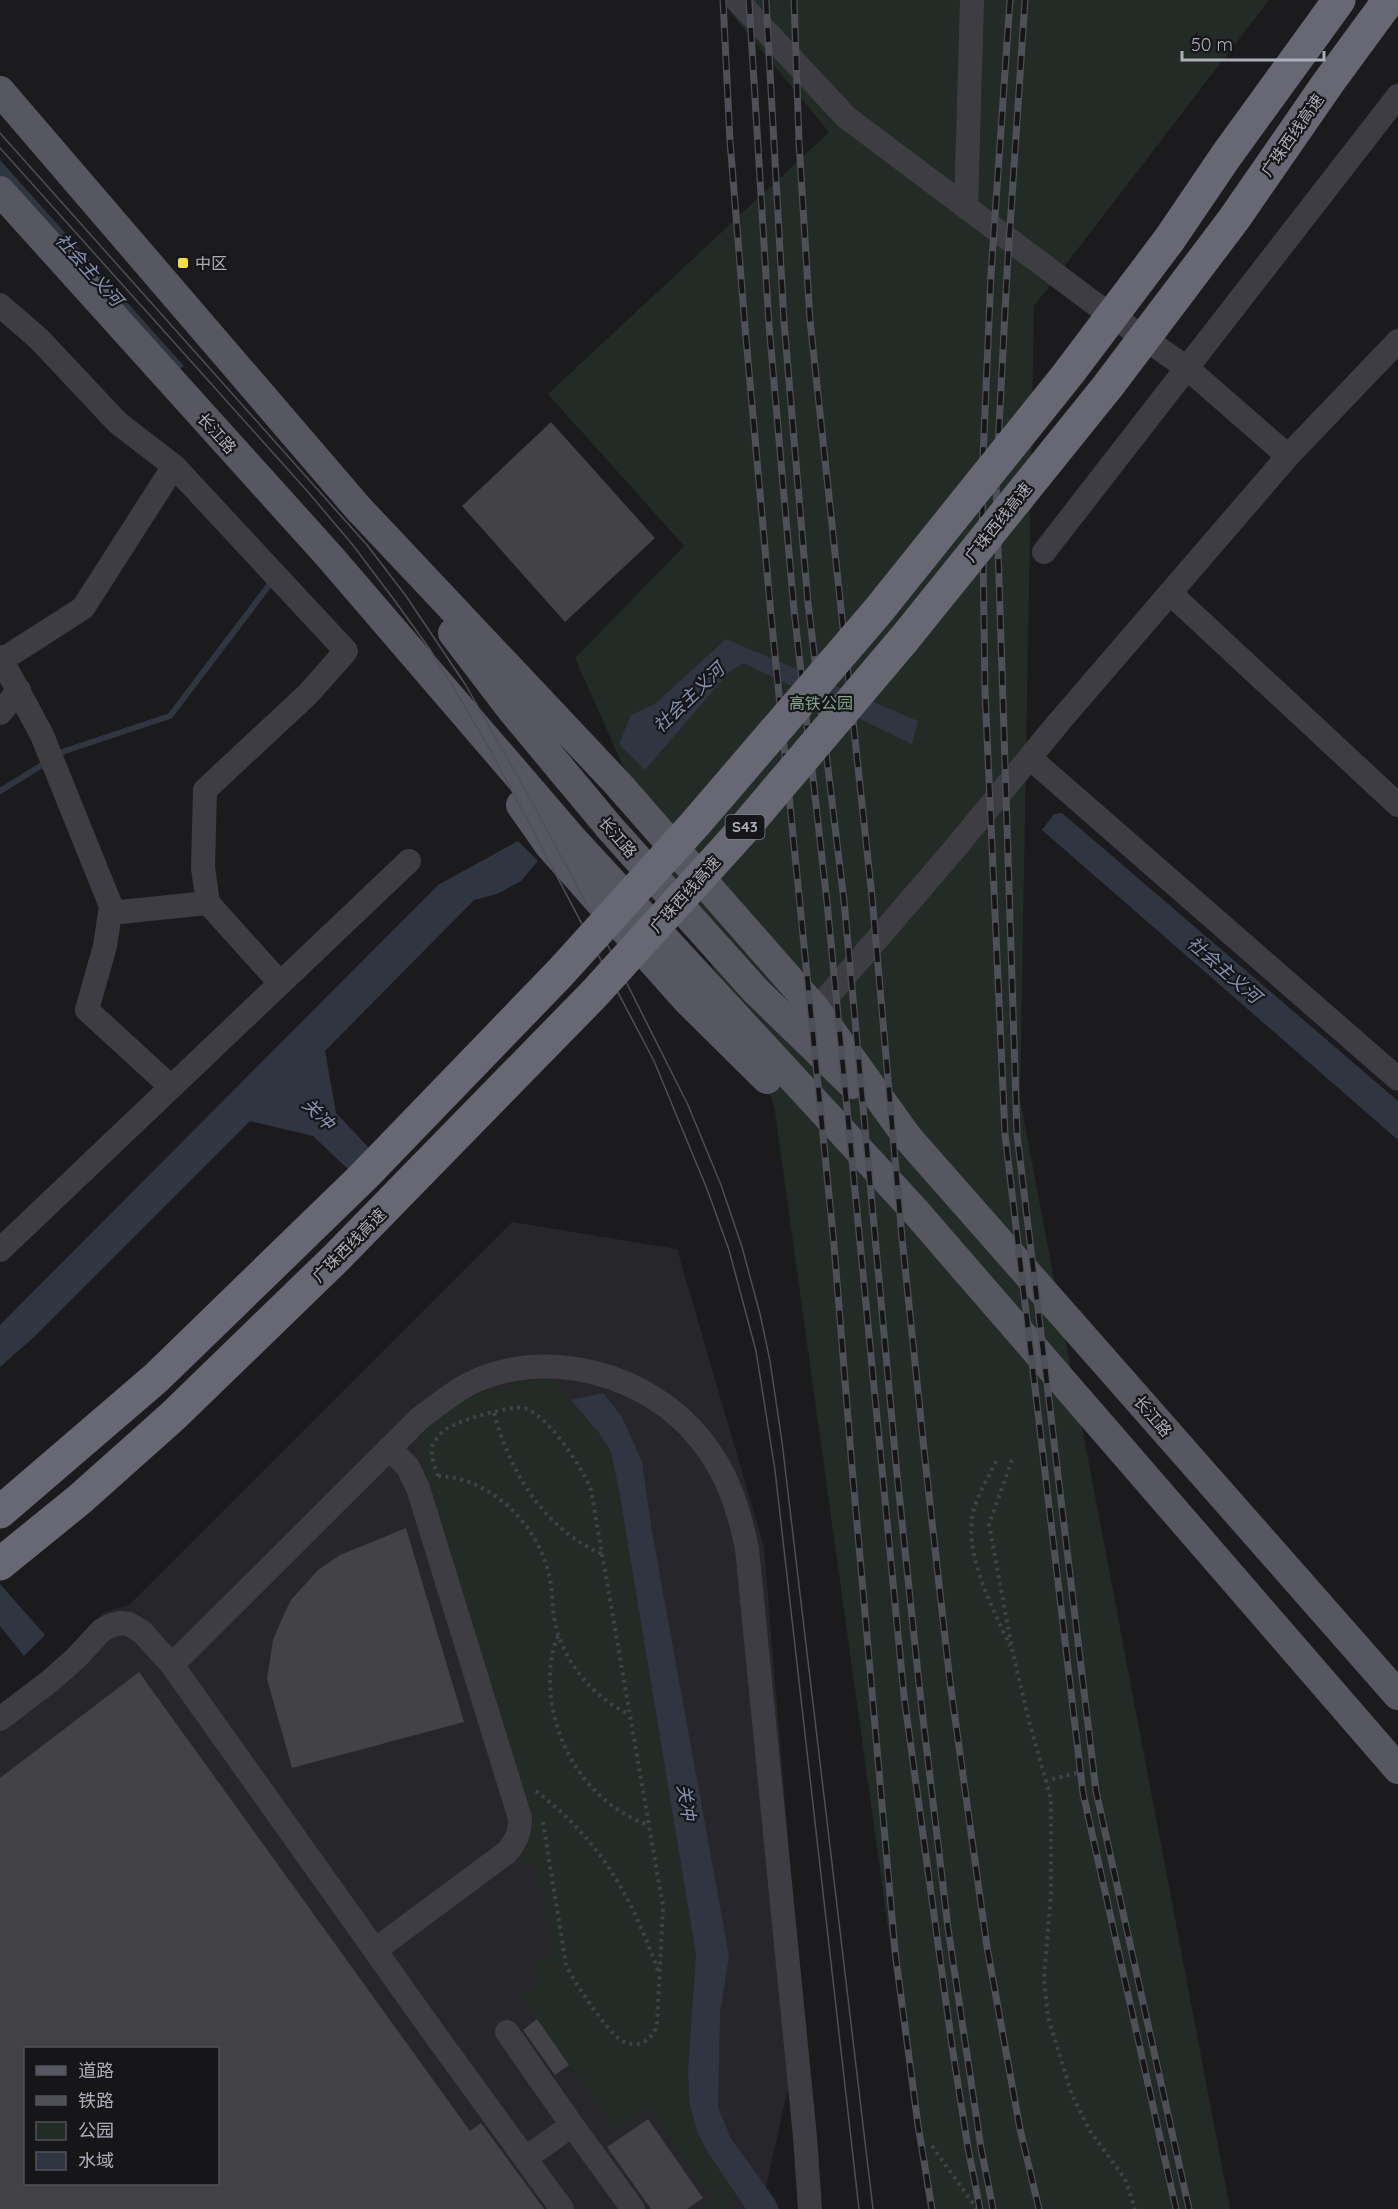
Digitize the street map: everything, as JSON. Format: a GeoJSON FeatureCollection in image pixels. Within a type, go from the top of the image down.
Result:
{"type":"FeatureCollection","features":[{"type":"Feature","properties":{"kind":"highway","name":"S43"},"geometry":{"type":"LineString","coordinates":[[0,1512],[156,1378],[363,1177],[560,973],[695,824],[878,612],[1068,374],[1169,240],[1226,156],[1339,0]]}},
{"type":"Feature","properties":{"kind":"highway","name":"广珠西线高速"},"geometry":{"type":"LineString","coordinates":[[0,1564],[80,1499],[173,1416],[337,1257],[594,994],[741,832],[905,638],[1108,386],[1234,219],[1328,83],[1389,0]]}},
{"type":"Feature","properties":{"kind":"main road"},"geometry":{"type":"LineString","coordinates":[[0,80],[27,120]]}},
{"type":"Feature","properties":{"kind":"main road","name":"长江路"},"geometry":{"type":"LineString","coordinates":[[0,91],[358,508],[618,784],[816,1011],[908,1138]]}},
{"type":"Feature","properties":{"kind":"main road","name":"长江路"},"geometry":{"type":"LineString","coordinates":[[0,191],[322,548],[575,842],[916,1212],[1398,1769]]}},
{"type":"Feature","properties":{"kind":"main road","name":"长江路"},"geometry":{"type":"LineString","coordinates":[[358,508],[511,709],[610,828],[755,990],[908,1138],[1398,1695]]}},
{"type":"Feature","properties":{"kind":"street"},"geometry":{"type":"LineString","coordinates":[[737,0],[846,117],[1091,301],[1187,369],[1288,456]]}},
{"type":"Feature","properties":{"kind":"street"},"geometry":{"type":"LineString","coordinates":[[966,207],[972,0]]}},
{"type":"Feature","properties":{"kind":"street"},"geometry":{"type":"LineString","coordinates":[[1044,552],[1398,96]]}},
{"type":"Feature","properties":{"kind":"street"},"geometry":{"type":"LineString","coordinates":[[0,305],[39,339],[118,423],[174,466],[346,651],[308,694],[205,790],[203,868],[208,903],[280,983]]}},
{"type":"Feature","properties":{"kind":"street"},"geometry":{"type":"LineString","coordinates":[[816,1011],[1288,456],[1398,341]]}},
{"type":"Feature","properties":{"kind":"street"},"geometry":{"type":"LineString","coordinates":[[171,1088],[87,1010],[105,946],[111,906],[42,735],[1,659],[83,608],[174,466]]}},
{"type":"Feature","properties":{"kind":"street"},"geometry":{"type":"LineString","coordinates":[[1170,594],[1398,805]]}},
{"type":"Feature","properties":{"kind":"street"},"geometry":{"type":"LineString","coordinates":[[0,713],[19,690]]}},
{"type":"Feature","properties":{"kind":"street"},"geometry":{"type":"LineString","coordinates":[[1030,758],[1398,1079]]}},
{"type":"Feature","properties":{"kind":"street"},"geometry":{"type":"LineString","coordinates":[[8,1243],[409,861]]}},
{"type":"Feature","properties":{"kind":"street"},"geometry":{"type":"LineString","coordinates":[[110,913],[208,903]]}},
{"type":"Feature","properties":{"kind":"street"},"geometry":{"type":"LineString","coordinates":[[172,1665],[420,1418],[444,1399],[471,1384],[503,1372],[537,1367],[568,1367],[602,1374],[631,1385],[659,1401],[688,1425],[719,1465],[732,1491],[747,1549],[806,2137],[810,2209]]}},
{"type":"Feature","properties":{"kind":"street"},"geometry":{"type":"LineString","coordinates":[[375,1950],[506,1853],[520,1831],[520,1818],[418,1488],[408,1467],[389,1448]]}},
{"type":"Feature","properties":{"kind":"street"},"geometry":{"type":"LineString","coordinates":[[0,1719],[50,1681],[102,1630],[119,1623],[129,1624],[142,1632],[172,1665],[562,2209]]}},
{"type":"Feature","properties":{"kind":"street"},"geometry":{"type":"LineString","coordinates":[[507,2032],[633,2209]]}},
{"type":"Feature","properties":{"kind":"street"},"geometry":{"type":"LineString","coordinates":[[525,2158],[572,2125]]}},
{"type":"Feature","properties":{"kind":"path"},"geometry":{"type":"LineString","coordinates":[[441,1487],[431,1455],[432,1446],[437,1437],[448,1428],[513,1407],[525,1408],[535,1413],[580,1465],[591,1490],[663,1906],[657,2025],[655,2033],[642,2043],[635,2044],[620,2039],[613,2032],[572,1978],[566,1965],[542,1818]]}},
{"type":"Feature","properties":{"kind":"path"},"geometry":{"type":"LineString","coordinates":[[494,1413],[508,1455],[520,1479],[535,1499],[568,1535],[602,1554]]}},
{"type":"Feature","properties":{"kind":"path"},"geometry":{"type":"LineString","coordinates":[[1012,1460],[989,1524],[1013,1654],[1051,1799],[1051,1893],[1044,1978],[1048,2018],[1072,2095],[1090,2131],[1125,2179],[1135,2209]]}},
{"type":"Feature","properties":{"kind":"path"},"geometry":{"type":"LineString","coordinates":[[996,1461],[975,1504],[972,1541],[979,1574],[1013,1654]]}},
{"type":"Feature","properties":{"kind":"path"},"geometry":{"type":"LineString","coordinates":[[438,1476],[452,1476],[483,1488],[512,1510],[527,1526],[543,1554],[548,1571],[558,1635],[589,1684],[616,1708],[629,1714]]}},
{"type":"Feature","properties":{"kind":"path"},"geometry":{"type":"LineString","coordinates":[[558,1635],[553,1646],[549,1684],[552,1706],[564,1747],[573,1765],[605,1800],[635,1820],[649,1826]]}},
{"type":"Feature","properties":{"kind":"path"},"geometry":{"type":"LineString","coordinates":[[1045,1781],[1077,1773]]}},
{"type":"Feature","properties":{"kind":"path"},"geometry":{"type":"LineString","coordinates":[[538,1799],[536,1791],[569,1818],[611,1869],[639,1919],[660,1975]]}},
{"type":"Feature","properties":{"kind":"path"},"geometry":{"type":"LineString","coordinates":[[932,2146],[977,2209]]}},
{"type":"Feature","properties":{"kind":"shaded area"},"geometry":{"type":"Polygon","coordinates":[[[512,1222],[677,1249],[764,1547],[803,2022],[761,2209],[0,2209],[0,1709],[66,1655],[103,1613],[129,1605],[512,1222]]]}},
{"type":"Feature","properties":{"kind":"green space","name":"高铁公园"},"geometry":{"type":"Polygon","coordinates":[[[720,0],[1269,0],[1034,306],[1020,1099],[1230,2209],[927,2209],[774,1105],[575,658],[684,546],[548,394],[829,132],[720,0]]]}},
{"type":"Feature","properties":{"kind":"green space"},"geometry":{"type":"Polygon","coordinates":[[[552,1378],[599,1433],[611,1452],[696,1954],[690,2105],[697,2131],[735,2193],[731,2209],[699,2209],[713,2199],[649,2107],[616,2130],[521,1997],[542,1981],[533,1966],[536,1961],[554,1955],[537,1865],[524,1867],[523,1861],[534,1822],[422,1457],[420,1444],[422,1433],[428,1426],[469,1399],[494,1388],[552,1378]]]}},
{"type":"Feature","properties":{"kind":"water","name":"社会主义河"},"geometry":{"type":"Polygon","coordinates":[[[0,160],[184,366],[174,373],[0,181],[0,160]]]}},
{"type":"Feature","properties":{"kind":"water","name":"社会主义河"},"geometry":{"type":"Polygon","coordinates":[[[726,639],[918,721],[912,744],[744,663],[729,672],[645,770],[619,744],[631,715],[655,704],[726,639]]]}},
{"type":"Feature","properties":{"kind":"water","name":"社会主义河"},"geometry":{"type":"Polygon","coordinates":[[[1062,813],[1398,1101],[1398,1140],[1042,830],[1054,814],[1062,813]]]}},
{"type":"Feature","properties":{"kind":"water","name":"关冲"},"geometry":{"type":"Polygon","coordinates":[[[518,841],[538,861],[521,881],[497,894],[474,900],[325,1051],[336,1113],[371,1150],[350,1171],[313,1136],[250,1121],[33,1338],[0,1367],[0,1325],[438,885],[518,841]]]}},
{"type":"Feature","properties":{"kind":"water","name":"关冲"},"geometry":{"type":"Polygon","coordinates":[[[603,1393],[622,1417],[642,1462],[652,1532],[729,1956],[720,2013],[718,2107],[730,2137],[779,2209],[746,2209],[707,2151],[697,2131],[690,2105],[688,2073],[696,1954],[619,1490],[611,1452],[599,1433],[571,1400],[603,1393]]]}},
{"type":"Feature","properties":{"kind":"water"},"geometry":{"type":"Polygon","coordinates":[[[0,1584],[45,1635],[24,1656],[0,1626],[0,1584]]]}},
{"type":"Feature","properties":{"kind":"building"},"geometry":{"type":"Polygon","coordinates":[[[551,422],[655,538],[565,622],[462,506],[551,422]]]}},
{"type":"Feature","properties":{"kind":"building"},"geometry":{"type":"Polygon","coordinates":[[[406,1528],[464,1722],[292,1768],[267,1679],[273,1640],[285,1612],[291,1600],[318,1570],[340,1555],[406,1528]]]}},
{"type":"Feature","properties":{"kind":"building"},"geometry":{"type":"Polygon","coordinates":[[[139,1672],[470,2131],[481,2123],[544,2209],[0,2209],[0,1778],[139,1672]]]}},
{"type":"Feature","properties":{"kind":"building"},"geometry":{"type":"Polygon","coordinates":[[[537,2019],[569,2065],[555,2075],[523,2030],[537,2019]]]}},
{"type":"Feature","properties":{"kind":"building"},"geometry":{"type":"Polygon","coordinates":[[[648,2119],[703,2198],[687,2209],[651,2209],[607,2147],[648,2119]]]}},
{"type":"Feature","properties":{"kind":"waterway"},"geometry":{"type":"LineString","coordinates":[[56,756],[170,716],[270,584]]}},
{"type":"Feature","properties":{"kind":"waterway"},"geometry":{"type":"LineString","coordinates":[[0,791],[47,762]]}},
{"type":"Feature","properties":{"kind":"tram line"},"geometry":{"type":"LineString","coordinates":[[0,133],[367,545],[406,596],[465,684],[526,791],[592,914],[688,1105],[721,1185],[742,1247],[770,1361],[782,1442],[873,2209]]}},
{"type":"Feature","properties":{"kind":"tram line"},"geometry":{"type":"LineString","coordinates":[[0,148],[308,492],[352,544],[429,648],[491,751],[654,1061],[707,1189],[729,1250],[756,1351],[775,1470],[859,2209]]}},
{"type":"Feature","properties":{"kind":"railway"},"geometry":{"type":"LineString","coordinates":[[723,0],[730,141],[745,327],[771,615],[834,1245],[895,1951],[918,2125],[932,2209]]}},
{"type":"Feature","properties":{"kind":"railway"},"geometry":{"type":"LineString","coordinates":[[749,0],[769,325],[794,610],[827,902],[904,1696],[952,2046],[980,2209]]}},
{"type":"Feature","properties":{"kind":"railway"},"geometry":{"type":"LineString","coordinates":[[766,0],[784,322],[808,603],[844,901],[897,1474],[948,1928],[981,2148],[993,2209]]}},
{"type":"Feature","properties":{"kind":"railway"},"geometry":{"type":"LineString","coordinates":[[794,0],[799,142],[810,320],[872,897],[902,1238],[926,1468],[950,1682],[987,1947],[1020,2129],[1039,2209]]}},
{"type":"Feature","properties":{"kind":"railway"},"geometry":{"type":"LineString","coordinates":[[1010,0],[991,274],[982,481],[985,691],[1005,1134],[1083,1793],[1176,2209]]}},
{"type":"Feature","properties":{"kind":"railway"},"geometry":{"type":"LineString","coordinates":[[1025,0],[996,486],[1017,1134],[1096,1791],[1189,2209]]}},
{"type":"Feature","properties":{"kind":"place","name":"中区"},"geometry":{"type":"Point","coordinates":[183,263]}}]}
